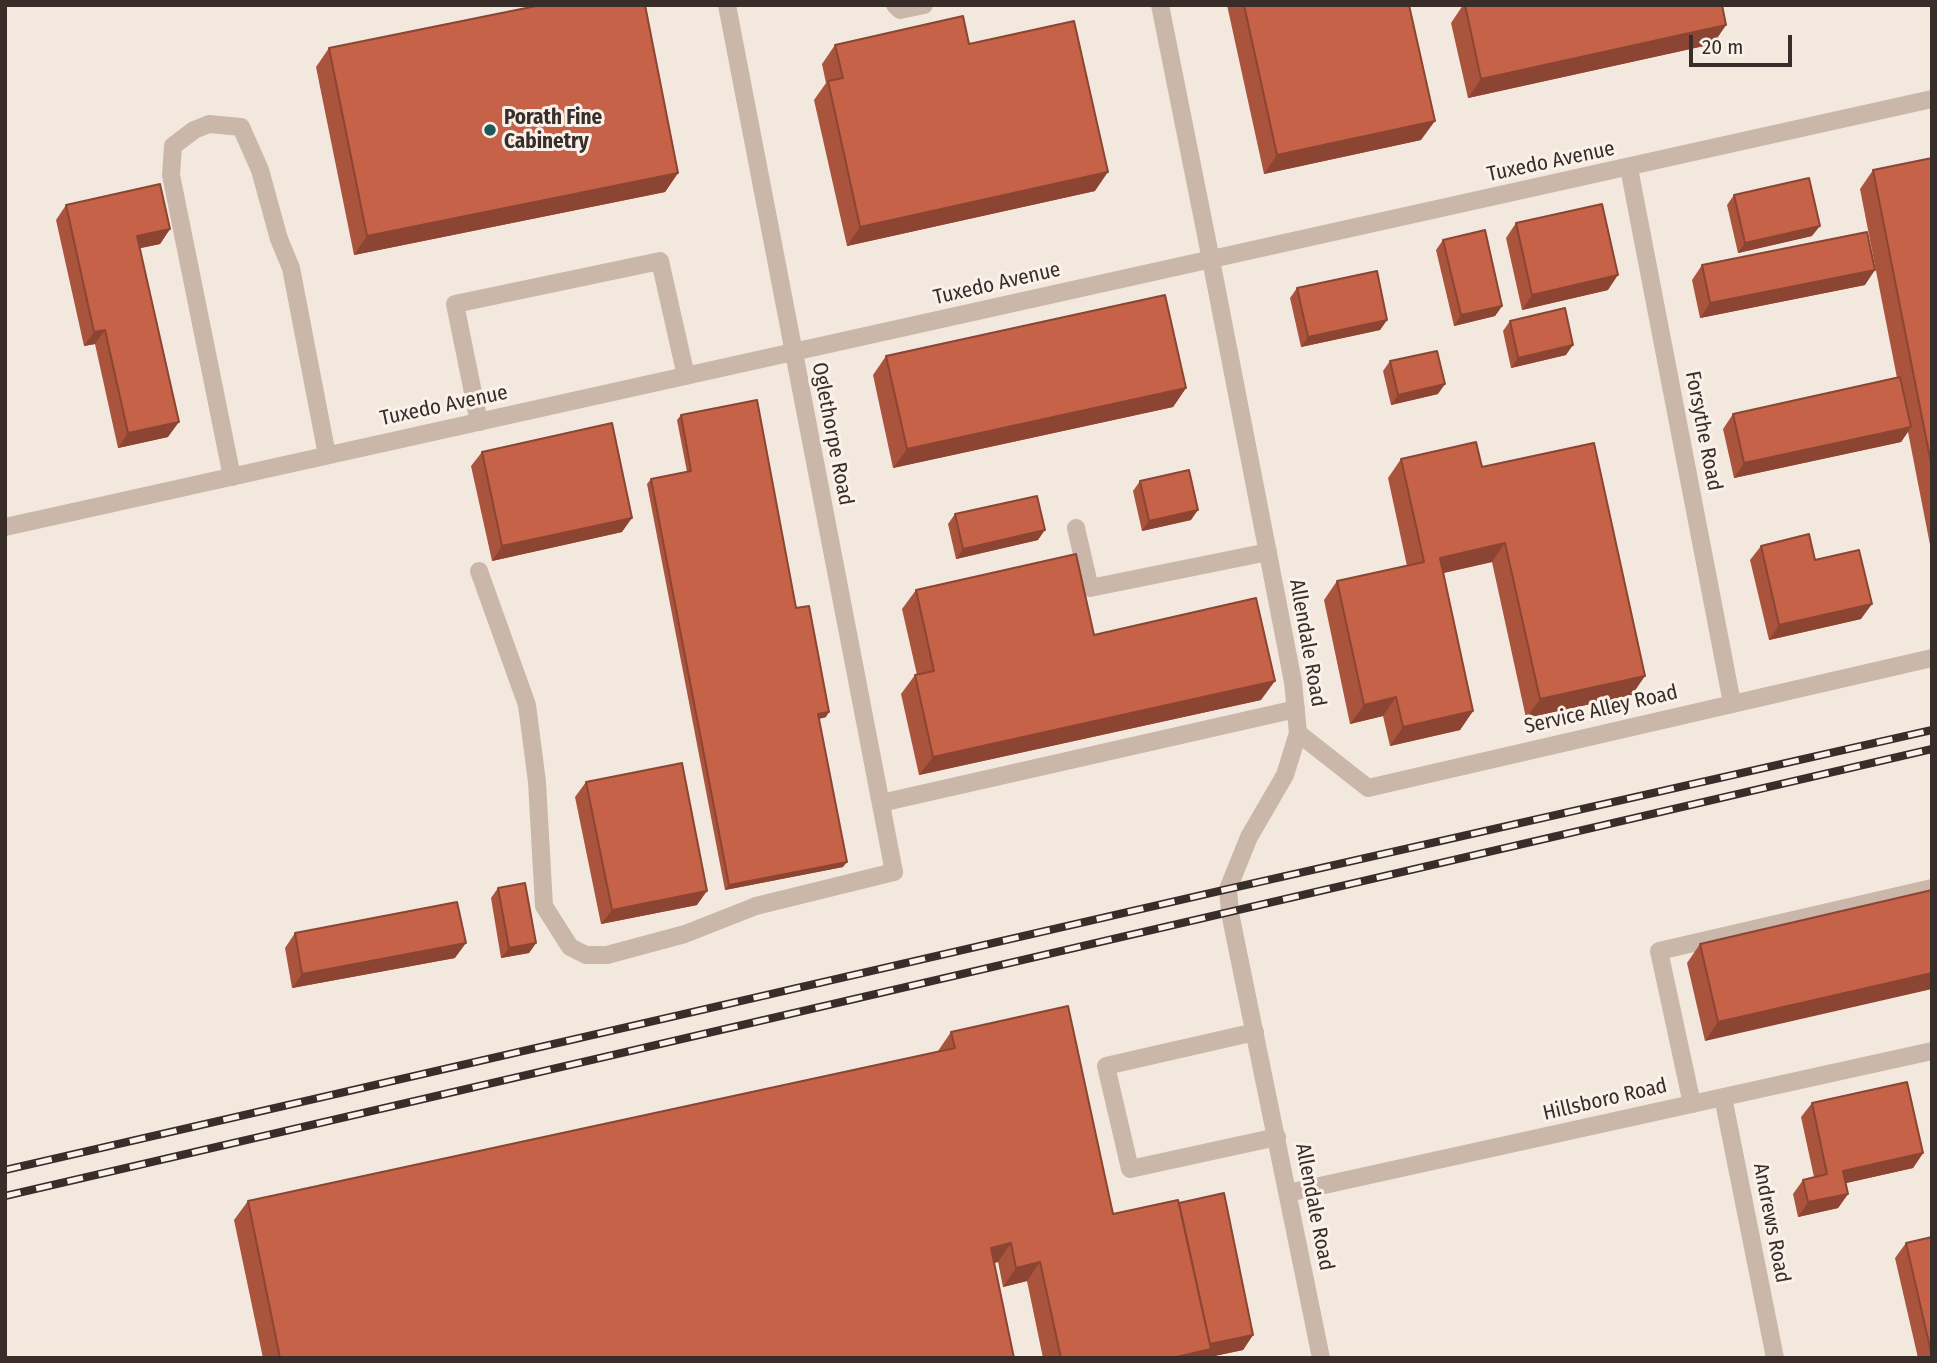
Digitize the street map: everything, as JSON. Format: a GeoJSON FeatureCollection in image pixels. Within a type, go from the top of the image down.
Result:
{"type":"FeatureCollection","features":[{"type":"Feature","properties":{"kind":"street","name":"Oglethorpe Road"},"geometry":{"type":"LineString","coordinates":[[479,571],[527,705],[537,782],[544,906],[570,947],[586,954],[607,955],[685,934],[756,906],[894,872],[727,5]]}},
{"type":"Feature","properties":{"kind":"street"},"geometry":{"type":"LineString","coordinates":[[895,5],[900,10],[924,5]]}},
{"type":"Feature","properties":{"kind":"street","name":"Allendale Road"},"geometry":{"type":"LineString","coordinates":[[1160,5],[1293,682],[1298,733],[1285,775],[1250,837],[1228,889],[1230,912],[1321,1358]]}},
{"type":"Feature","properties":{"kind":"street","name":"Tuxedo Avenue"},"geometry":{"type":"LineString","coordinates":[[5,527],[1932,99]]}},
{"type":"Feature","properties":{"kind":"street"},"geometry":{"type":"LineString","coordinates":[[232,477],[171,175],[173,146],[194,130],[209,124],[241,127],[260,170],[279,239],[291,268],[327,455]]}},
{"type":"Feature","properties":{"kind":"street","name":"Forsythe Road"},"geometry":{"type":"LineString","coordinates":[[1629,167],[1732,703]]}},
{"type":"Feature","properties":{"kind":"street"},"geometry":{"type":"LineString","coordinates":[[479,422],[455,304],[660,261],[686,376]]}},
{"type":"Feature","properties":{"kind":"street"},"geometry":{"type":"LineString","coordinates":[[1076,528],[1090,588],[1268,552]]}},
{"type":"Feature","properties":{"kind":"street","name":"Service Alley Road"},"geometry":{"type":"LineString","coordinates":[[1298,733],[1368,788],[1932,658]]}},
{"type":"Feature","properties":{"kind":"street"},"geometry":{"type":"LineString","coordinates":[[881,803],[1296,709]]}},
{"type":"Feature","properties":{"kind":"street"},"geometry":{"type":"LineString","coordinates":[[1692,1104],[1659,951],[1932,888]]}},
{"type":"Feature","properties":{"kind":"street"},"geometry":{"type":"LineString","coordinates":[[1255,1032],[1106,1066],[1130,1169],[1277,1137]]}},
{"type":"Feature","properties":{"kind":"street","name":"Hillsboro Road"},"geometry":{"type":"LineString","coordinates":[[1289,1193],[1932,1051]]}},
{"type":"Feature","properties":{"kind":"street","name":"Andrews Road"},"geometry":{"type":"LineString","coordinates":[[1723,1097],[1775,1358]]}},
{"type":"Feature","properties":{"kind":"building","name":"Porath Fine Cabinetry"},"geometry":{"type":"Polygon","coordinates":[[[541,5],[645,5],[678,173],[367,236],[329,48],[541,5]]]}},
{"type":"Feature","properties":{"kind":"building"},"geometry":{"type":"Polygon","coordinates":[[[1244,5],[1409,5],[1435,121],[1277,155],[1244,5]]]}},
{"type":"Feature","properties":{"kind":"building"},"geometry":{"type":"Polygon","coordinates":[[[1465,5],[1722,5],[1726,25],[1481,79],[1465,5]]]}},
{"type":"Feature","properties":{"kind":"building"},"geometry":{"type":"Polygon","coordinates":[[[963,16],[969,44],[1074,21],[1108,172],[860,227],[828,81],[843,78],[835,45],[963,16]]]}},
{"type":"Feature","properties":{"kind":"building"},"geometry":{"type":"Polygon","coordinates":[[[1932,158],[1932,468],[1873,170],[1932,158]]]}},
{"type":"Feature","properties":{"kind":"building"},"geometry":{"type":"Polygon","coordinates":[[[1809,178],[1820,226],[1745,243],[1734,195],[1809,178]]]}},
{"type":"Feature","properties":{"kind":"building"},"geometry":{"type":"Polygon","coordinates":[[[160,184],[170,229],[137,236],[179,422],[128,433],[105,330],[94,332],[66,205],[160,184]]]}},
{"type":"Feature","properties":{"kind":"building"},"geometry":{"type":"Polygon","coordinates":[[[1602,204],[1618,275],[1532,295],[1516,223],[1602,204]]]}},
{"type":"Feature","properties":{"kind":"building"},"geometry":{"type":"Polygon","coordinates":[[[1485,230],[1502,306],[1461,315],[1443,240],[1485,230]]]}},
{"type":"Feature","properties":{"kind":"building"},"geometry":{"type":"Polygon","coordinates":[[[1867,232],[1875,270],[1710,303],[1702,265],[1867,232]]]}},
{"type":"Feature","properties":{"kind":"building"},"geometry":{"type":"Polygon","coordinates":[[[1377,271],[1387,320],[1308,337],[1297,288],[1377,271]]]}},
{"type":"Feature","properties":{"kind":"building"},"geometry":{"type":"Polygon","coordinates":[[[1165,295],[1186,388],[907,449],[886,356],[1165,295]]]}},
{"type":"Feature","properties":{"kind":"building"},"geometry":{"type":"Polygon","coordinates":[[[1565,308],[1573,345],[1518,358],[1510,321],[1565,308]]]}},
{"type":"Feature","properties":{"kind":"building"},"geometry":{"type":"Polygon","coordinates":[[[1437,351],[1445,384],[1398,395],[1390,361],[1437,351]]]}},
{"type":"Feature","properties":{"kind":"building"},"geometry":{"type":"Polygon","coordinates":[[[1900,377],[1911,427],[1744,463],[1733,414],[1900,377]]]}},
{"type":"Feature","properties":{"kind":"building"},"geometry":{"type":"Polygon","coordinates":[[[757,400],[796,608],[809,606],[829,712],[818,714],[847,862],[729,885],[651,479],[691,471],[681,415],[757,400]]]}},
{"type":"Feature","properties":{"kind":"building"},"geometry":{"type":"Polygon","coordinates":[[[612,423],[632,518],[502,546],[482,452],[612,423]]]}},
{"type":"Feature","properties":{"kind":"building"},"geometry":{"type":"Polygon","coordinates":[[[1476,442],[1482,467],[1594,443],[1645,676],[1540,699],[1505,543],[1440,558],[1473,711],[1403,727],[1396,697],[1364,705],[1337,581],[1424,562],[1401,459],[1476,442]]]}},
{"type":"Feature","properties":{"kind":"building"},"geometry":{"type":"Polygon","coordinates":[[[1189,470],[1198,510],[1149,521],[1140,481],[1189,470]]]}},
{"type":"Feature","properties":{"kind":"building"},"geometry":{"type":"Polygon","coordinates":[[[1037,496],[1045,530],[963,549],[955,514],[1037,496]]]}},
{"type":"Feature","properties":{"kind":"building"},"geometry":{"type":"Polygon","coordinates":[[[1809,534],[1815,560],[1859,550],[1872,604],[1779,625],[1761,546],[1809,534]]]}},
{"type":"Feature","properties":{"kind":"building"},"geometry":{"type":"Polygon","coordinates":[[[1076,554],[1094,635],[1256,598],[1275,681],[933,757],[915,675],[934,671],[916,590],[1076,554]]]}},
{"type":"Feature","properties":{"kind":"building"},"geometry":{"type":"Polygon","coordinates":[[[682,763],[707,891],[612,910],[586,782],[682,763]]]}},
{"type":"Feature","properties":{"kind":"building"},"geometry":{"type":"Polygon","coordinates":[[[525,883],[536,943],[509,948],[498,888],[525,883]]]}},
{"type":"Feature","properties":{"kind":"building"},"geometry":{"type":"Polygon","coordinates":[[[1932,890],[1932,973],[1718,1022],[1700,944],[1932,890]]]}},
{"type":"Feature","properties":{"kind":"building"},"geometry":{"type":"Polygon","coordinates":[[[457,902],[466,943],[302,974],[295,933],[457,902]]]}},
{"type":"Feature","properties":{"kind":"building"},"geometry":{"type":"Polygon","coordinates":[[[1068,1006],[1113,1214],[1178,1200],[1211,1349],[1172,1358],[1061,1358],[1040,1262],[1016,1268],[1011,1243],[991,1248],[1014,1358],[280,1358],[248,1201],[955,1048],[951,1032],[1068,1006]]]}},
{"type":"Feature","properties":{"kind":"building"},"geometry":{"type":"Polygon","coordinates":[[[1907,1082],[1923,1153],[1843,1171],[1848,1194],[1808,1202],[1803,1180],[1827,1174],[1812,1103],[1907,1082]]]}},
{"type":"Feature","properties":{"kind":"building"},"geometry":{"type":"Polygon","coordinates":[[[1224,1193],[1253,1335],[1210,1344],[1179,1203],[1224,1193]]]}},
{"type":"Feature","properties":{"kind":"building"},"geometry":{"type":"Polygon","coordinates":[[[1932,1237],[1932,1356],[1906,1243],[1932,1237]]]}},
{"type":"Feature","properties":{"kind":"railway"},"geometry":{"type":"LineString","coordinates":[[5,1170],[1932,730]]}},
{"type":"Feature","properties":{"kind":"railway"},"geometry":{"type":"LineString","coordinates":[[5,1196],[1932,749]]}},
{"type":"Feature","properties":{"kind":"place","name":"Porath Fine Cabinetry"},"geometry":{"type":"Point","coordinates":[490,130]}}]}
